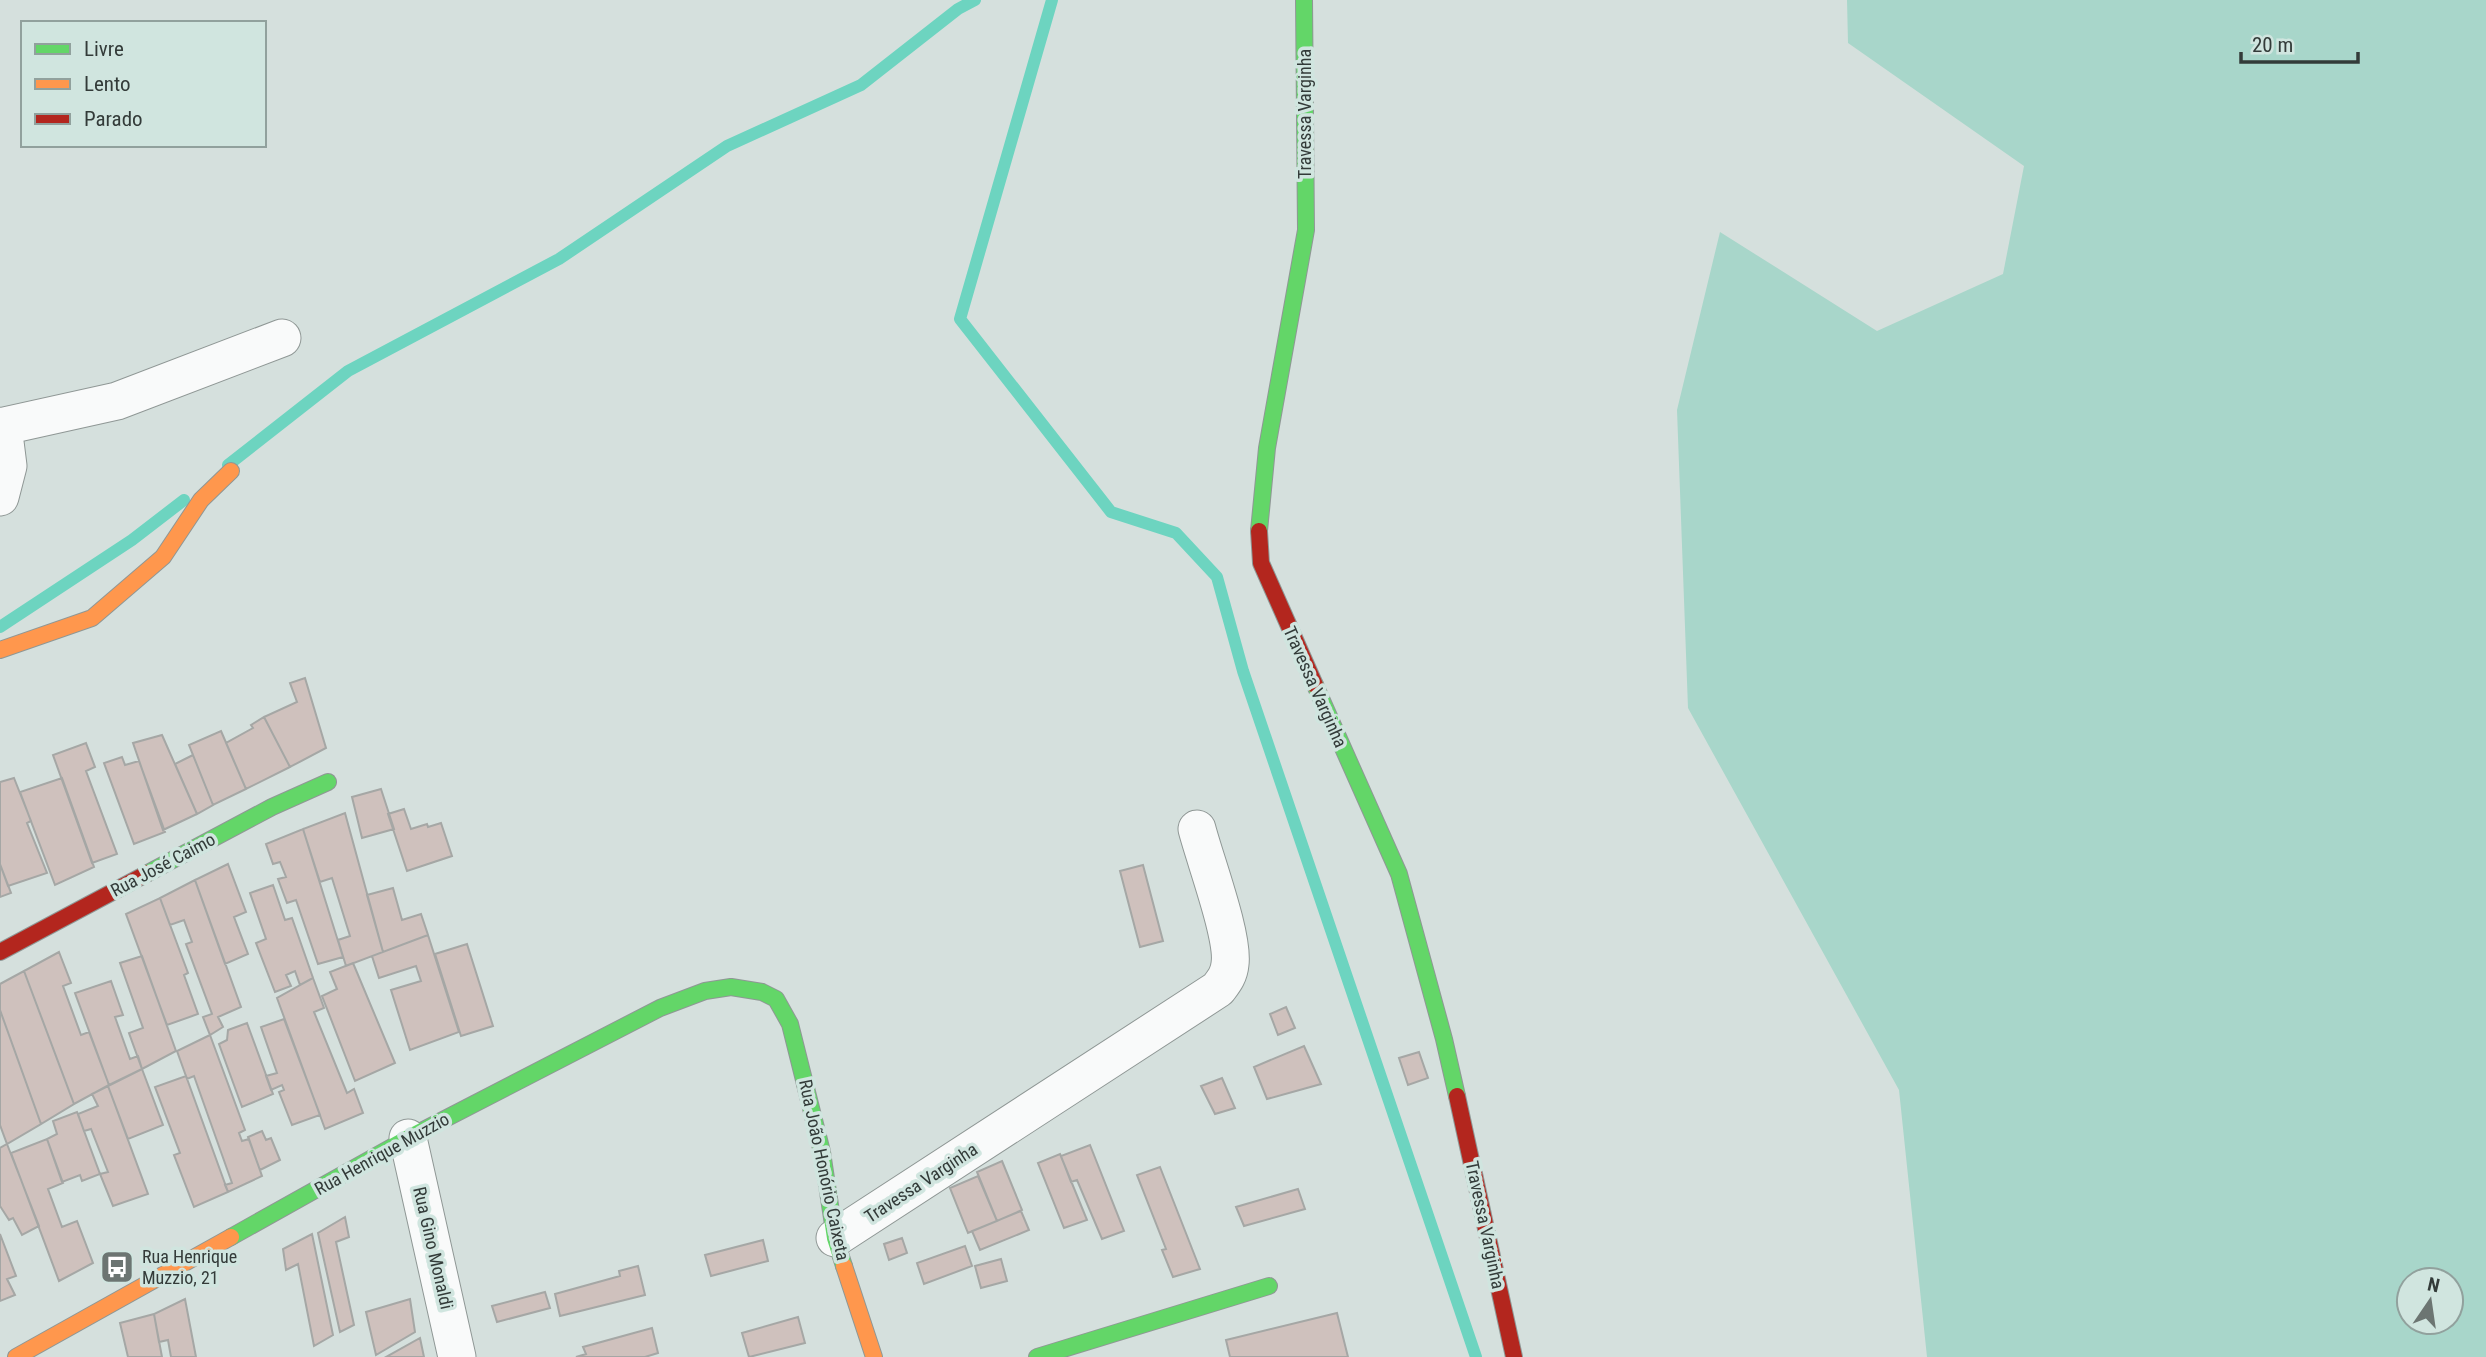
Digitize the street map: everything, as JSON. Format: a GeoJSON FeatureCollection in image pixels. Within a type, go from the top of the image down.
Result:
{"type":"FeatureCollection","features":[{"type":"Feature","properties":{"kind":"street","name":"Travessa Varginha"},"geometry":{"type":"LineString","coordinates":[[1304,0],[1306,230],[1267,448],[1258,525],[1261,563],[1399,874],[1444,1039],[1514,1357]]}},
{"type":"Feature","properties":{"kind":"street"},"geometry":{"type":"LineString","coordinates":[[0,497],[8,466],[1,427],[117,401],[282,338]]}},
{"type":"Feature","properties":{"kind":"street"},"geometry":{"type":"LineString","coordinates":[[0,650],[92,618],[163,557],[201,500],[231,471]]}},
{"type":"Feature","properties":{"kind":"street","name":"Rua José Caimo"},"geometry":{"type":"LineString","coordinates":[[0,952],[272,807],[328,782]]}},
{"type":"Feature","properties":{"kind":"street","name":"Travessa Varginha"},"geometry":{"type":"LineString","coordinates":[[835,1238],[1218,989],[1227,977],[1231,962],[1229,941],[1196,829]]}},
{"type":"Feature","properties":{"kind":"street","name":"Rua Henrique Muzzio"},"geometry":{"type":"LineString","coordinates":[[16,1357],[408,1138],[660,1007],[705,990],[730,987],[762,992]]}},
{"type":"Feature","properties":{"kind":"street","name":"Rua João Honório Caixeta"},"geometry":{"type":"LineString","coordinates":[[762,992],[776,999],[790,1024],[822,1152],[835,1238],[874,1357]]}},
{"type":"Feature","properties":{"kind":"street","name":"Rua Gino Monaldi"},"geometry":{"type":"LineString","coordinates":[[408,1138],[457,1357]]}},
{"type":"Feature","properties":{"kind":"street"},"geometry":{"type":"LineString","coordinates":[[1037,1357],[1269,1286]]}},
{"type":"Feature","properties":{"kind":"green space"},"geometry":{"type":"Polygon","coordinates":[[[1847,0],[2486,0],[2486,1357],[1927,1357],[1899,1090],[1688,708],[1677,410],[1720,232],[1877,331],[2003,274],[2024,166],[1848,43],[1847,0]]]}},
{"type":"Feature","properties":{"kind":"building"},"geometry":{"type":"Polygon","coordinates":[[[305,678],[326,748],[290,767],[264,717],[297,702],[290,683],[305,678]]]}},
{"type":"Feature","properties":{"kind":"building"},"geometry":{"type":"Polygon","coordinates":[[[264,717],[290,767],[246,789],[226,743],[253,728],[251,725],[264,717]]]}},
{"type":"Feature","properties":{"kind":"building"},"geometry":{"type":"Polygon","coordinates":[[[221,731],[246,789],[213,805],[189,745],[221,731]]]}},
{"type":"Feature","properties":{"kind":"building"},"geometry":{"type":"Polygon","coordinates":[[[162,735],[197,814],[163,830],[133,743],[162,735]]]}},
{"type":"Feature","properties":{"kind":"building"},"geometry":{"type":"Polygon","coordinates":[[[86,743],[95,767],[86,771],[117,854],[92,863],[53,755],[86,743]]]}},
{"type":"Feature","properties":{"kind":"building"},"geometry":{"type":"Polygon","coordinates":[[[193,755],[213,805],[197,814],[175,764],[193,755]]]}},
{"type":"Feature","properties":{"kind":"building"},"geometry":{"type":"Polygon","coordinates":[[[122,757],[125,765],[139,761],[165,832],[134,844],[104,763],[122,757]]]}},
{"type":"Feature","properties":{"kind":"building"},"geometry":{"type":"Polygon","coordinates":[[[14,778],[31,821],[27,823],[47,873],[8,886],[0,864],[0,782],[14,778]]]}},
{"type":"Feature","properties":{"kind":"building"},"geometry":{"type":"Polygon","coordinates":[[[62,778],[94,867],[55,885],[20,792],[62,778]]]}},
{"type":"Feature","properties":{"kind":"building"},"geometry":{"type":"Polygon","coordinates":[[[381,789],[394,829],[362,838],[352,797],[381,789]]]}},
{"type":"Feature","properties":{"kind":"building"},"geometry":{"type":"Polygon","coordinates":[[[404,809],[411,829],[441,823],[452,856],[407,871],[388,814],[404,809]]]}},
{"type":"Feature","properties":{"kind":"building"},"geometry":{"type":"Polygon","coordinates":[[[345,813],[383,952],[346,966],[338,940],[350,936],[332,878],[320,882],[303,829],[345,813]]]}},
{"type":"Feature","properties":{"kind":"building"},"geometry":{"type":"Polygon","coordinates":[[[303,829],[343,957],[318,964],[296,900],[287,903],[278,879],[286,877],[280,862],[273,864],[266,844],[303,829]]]}},
{"type":"Feature","properties":{"kind":"building"},"geometry":{"type":"Polygon","coordinates":[[[0,864],[11,893],[0,897],[0,864]]]}},
{"type":"Feature","properties":{"kind":"building"},"geometry":{"type":"Polygon","coordinates":[[[228,864],[246,912],[234,917],[248,954],[225,964],[195,880],[228,864]]]}},
{"type":"Feature","properties":{"kind":"building"},"geometry":{"type":"Polygon","coordinates":[[[1143,865],[1163,941],[1140,947],[1120,871],[1143,865]]]}},
{"type":"Feature","properties":{"kind":"building"},"geometry":{"type":"Polygon","coordinates":[[[195,880],[241,1007],[218,1017],[223,1027],[210,1035],[203,1017],[212,1014],[186,944],[192,942],[184,920],[170,925],[160,898],[195,880]]]}},
{"type":"Feature","properties":{"kind":"building"},"geometry":{"type":"Polygon","coordinates":[[[273,885],[285,920],[292,918],[313,978],[300,985],[295,971],[286,975],[291,986],[275,992],[256,943],[266,939],[250,893],[273,885]]]}},
{"type":"Feature","properties":{"kind":"building"},"geometry":{"type":"Polygon","coordinates":[[[393,888],[402,920],[421,914],[428,935],[383,952],[367,895],[393,888]]]}},
{"type":"Feature","properties":{"kind":"building"},"geometry":{"type":"Polygon","coordinates":[[[160,898],[188,973],[184,975],[198,1014],[167,1025],[126,914],[160,898]]]}},
{"type":"Feature","properties":{"kind":"building"},"geometry":{"type":"Polygon","coordinates":[[[428,935],[459,1032],[410,1050],[391,990],[421,981],[416,966],[379,978],[372,956],[428,935]]]}},
{"type":"Feature","properties":{"kind":"building"},"geometry":{"type":"Polygon","coordinates":[[[467,944],[493,1026],[461,1036],[435,954],[467,944]]]}},
{"type":"Feature","properties":{"kind":"building"},"geometry":{"type":"Polygon","coordinates":[[[59,952],[71,983],[63,986],[81,1035],[89,1032],[109,1085],[74,1104],[24,971],[59,952]]]}},
{"type":"Feature","properties":{"kind":"building"},"geometry":{"type":"Polygon","coordinates":[[[142,956],[176,1051],[142,1069],[129,1033],[143,1028],[120,963],[142,956]]]}},
{"type":"Feature","properties":{"kind":"building"},"geometry":{"type":"Polygon","coordinates":[[[353,963],[395,1063],[355,1081],[322,996],[337,989],[330,972],[353,963]]]}},
{"type":"Feature","properties":{"kind":"building"},"geometry":{"type":"Polygon","coordinates":[[[24,971],[74,1104],[41,1124],[0,1010],[0,984],[24,971]]]}},
{"type":"Feature","properties":{"kind":"building"},"geometry":{"type":"Polygon","coordinates":[[[313,978],[324,1008],[314,1012],[347,1093],[354,1089],[363,1113],[325,1129],[277,998],[313,978]]]}},
{"type":"Feature","properties":{"kind":"building"},"geometry":{"type":"Polygon","coordinates":[[[111,981],[123,1015],[115,1017],[130,1059],[138,1056],[142,1069],[109,1085],[75,993],[111,981]]]}},
{"type":"Feature","properties":{"kind":"building"},"geometry":{"type":"Polygon","coordinates":[[[1286,1007],[1295,1028],[1278,1035],[1270,1014],[1286,1007]]]}},
{"type":"Feature","properties":{"kind":"building"},"geometry":{"type":"Polygon","coordinates":[[[0,1010],[41,1124],[7,1144],[0,1125],[0,1010]]]}},
{"type":"Feature","properties":{"kind":"building"},"geometry":{"type":"Polygon","coordinates":[[[284,1019],[320,1115],[292,1125],[279,1092],[284,1090],[282,1085],[271,1090],[266,1076],[277,1073],[261,1027],[284,1019]]]}},
{"type":"Feature","properties":{"kind":"building"},"geometry":{"type":"Polygon","coordinates":[[[247,1023],[273,1094],[242,1107],[219,1044],[227,1040],[228,1030],[247,1023]]]}},
{"type":"Feature","properties":{"kind":"building"},"geometry":{"type":"Polygon","coordinates":[[[210,1035],[245,1130],[239,1133],[242,1141],[249,1139],[262,1176],[228,1192],[225,1185],[232,1183],[194,1076],[187,1079],[177,1051],[210,1035]]]}},
{"type":"Feature","properties":{"kind":"building"},"geometry":{"type":"Polygon","coordinates":[[[1304,1046],[1321,1084],[1267,1099],[1254,1067],[1304,1046]]]}},
{"type":"Feature","properties":{"kind":"building"},"geometry":{"type":"Polygon","coordinates":[[[1419,1052],[1428,1078],[1408,1085],[1399,1058],[1419,1052]]]}},
{"type":"Feature","properties":{"kind":"building"},"geometry":{"type":"Polygon","coordinates":[[[142,1069],[163,1125],[128,1139],[108,1086],[142,1069]]]}},
{"type":"Feature","properties":{"kind":"building"},"geometry":{"type":"Polygon","coordinates":[[[186,1076],[228,1192],[194,1207],[174,1155],[180,1153],[155,1087],[186,1076]]]}},
{"type":"Feature","properties":{"kind":"building"},"geometry":{"type":"Polygon","coordinates":[[[1222,1078],[1235,1108],[1215,1114],[1201,1086],[1222,1078]]]}},
{"type":"Feature","properties":{"kind":"building"},"geometry":{"type":"Polygon","coordinates":[[[108,1086],[148,1194],[113,1206],[100,1174],[108,1172],[91,1129],[84,1131],[78,1114],[98,1106],[92,1094],[108,1086]]]}},
{"type":"Feature","properties":{"kind":"building"},"geometry":{"type":"Polygon","coordinates":[[[77,1112],[100,1174],[82,1181],[80,1175],[62,1182],[47,1139],[57,1134],[53,1121],[77,1112]]]}},
{"type":"Feature","properties":{"kind":"building"},"geometry":{"type":"Polygon","coordinates":[[[262,1131],[266,1140],[271,1138],[280,1160],[260,1170],[248,1137],[262,1131]]]}},
{"type":"Feature","properties":{"kind":"building"},"geometry":{"type":"Polygon","coordinates":[[[47,1139],[63,1183],[48,1189],[62,1227],[77,1221],[93,1263],[59,1281],[11,1153],[47,1139]]]}},
{"type":"Feature","properties":{"kind":"building"},"geometry":{"type":"Polygon","coordinates":[[[7,1144],[39,1226],[22,1235],[13,1218],[9,1220],[0,1206],[0,1148],[7,1144]]]}},
{"type":"Feature","properties":{"kind":"building"},"geometry":{"type":"Polygon","coordinates":[[[1090,1145],[1124,1231],[1102,1239],[1077,1180],[1071,1182],[1061,1156],[1090,1145]]]}},
{"type":"Feature","properties":{"kind":"building"},"geometry":{"type":"Polygon","coordinates":[[[1060,1154],[1087,1220],[1064,1228],[1038,1163],[1060,1154]]]}},
{"type":"Feature","properties":{"kind":"building"},"geometry":{"type":"Polygon","coordinates":[[[1002,1161],[1022,1210],[997,1221],[977,1172],[1002,1161]]]}},
{"type":"Feature","properties":{"kind":"building"},"geometry":{"type":"Polygon","coordinates":[[[1160,1167],[1200,1269],[1173,1277],[1162,1250],[1166,1249],[1137,1175],[1160,1167]]]}},
{"type":"Feature","properties":{"kind":"building"},"geometry":{"type":"Polygon","coordinates":[[[978,1176],[997,1221],[968,1233],[950,1188],[978,1176]]]}},
{"type":"Feature","properties":{"kind":"building"},"geometry":{"type":"Polygon","coordinates":[[[1298,1189],[1305,1209],[1244,1226],[1236,1207],[1298,1189]]]}},
{"type":"Feature","properties":{"kind":"building"},"geometry":{"type":"Polygon","coordinates":[[[1021,1211],[1029,1230],[980,1250],[972,1231],[1021,1211]]]}},
{"type":"Feature","properties":{"kind":"building"},"geometry":{"type":"Polygon","coordinates":[[[345,1217],[349,1237],[336,1242],[354,1325],[340,1332],[318,1233],[345,1217]]]}},
{"type":"Feature","properties":{"kind":"building"},"geometry":{"type":"Polygon","coordinates":[[[0,1234],[16,1276],[7,1279],[15,1295],[0,1301],[0,1234]]]}},
{"type":"Feature","properties":{"kind":"building"},"geometry":{"type":"Polygon","coordinates":[[[312,1234],[333,1335],[314,1346],[298,1264],[286,1270],[283,1249],[312,1234]]]}},
{"type":"Feature","properties":{"kind":"building"},"geometry":{"type":"Polygon","coordinates":[[[902,1238],[907,1253],[889,1260],[884,1244],[902,1238]]]}},
{"type":"Feature","properties":{"kind":"building"},"geometry":{"type":"Polygon","coordinates":[[[763,1240],[768,1261],[711,1276],[705,1255],[763,1240]]]}},
{"type":"Feature","properties":{"kind":"building"},"geometry":{"type":"Polygon","coordinates":[[[965,1246],[972,1266],[924,1284],[917,1263],[965,1246]]]}},
{"type":"Feature","properties":{"kind":"building"},"geometry":{"type":"Polygon","coordinates":[[[1001,1259],[1007,1281],[981,1288],[975,1266],[1001,1259]]]}},
{"type":"Feature","properties":{"kind":"building"},"geometry":{"type":"Polygon","coordinates":[[[638,1266],[645,1295],[560,1316],[555,1294],[620,1276],[619,1271],[638,1266]]]}},
{"type":"Feature","properties":{"kind":"building"},"geometry":{"type":"Polygon","coordinates":[[[545,1292],[550,1308],[497,1322],[492,1306],[545,1292]]]}},
{"type":"Feature","properties":{"kind":"building"},"geometry":{"type":"Polygon","coordinates":[[[185,1299],[196,1357],[171,1357],[168,1340],[159,1342],[154,1314],[185,1299]]]}},
{"type":"Feature","properties":{"kind":"building"},"geometry":{"type":"Polygon","coordinates":[[[410,1299],[415,1332],[376,1355],[366,1312],[410,1299]]]}},
{"type":"Feature","properties":{"kind":"building"},"geometry":{"type":"Polygon","coordinates":[[[1337,1313],[1348,1357],[1230,1357],[1226,1340],[1337,1313]]]}},
{"type":"Feature","properties":{"kind":"building"},"geometry":{"type":"Polygon","coordinates":[[[154,1314],[162,1357],[128,1357],[120,1323],[154,1314]]]}},
{"type":"Feature","properties":{"kind":"building"},"geometry":{"type":"Polygon","coordinates":[[[798,1317],[805,1343],[749,1357],[742,1333],[798,1317]]]}},
{"type":"Feature","properties":{"kind":"building"},"geometry":{"type":"Polygon","coordinates":[[[652,1328],[658,1353],[645,1357],[576,1357],[586,1354],[583,1347],[652,1328]]]}},
{"type":"Feature","properties":{"kind":"building"},"geometry":{"type":"Polygon","coordinates":[[[420,1338],[424,1357],[386,1357],[420,1338]]]}},
{"type":"Feature","properties":{"kind":"waterway"},"geometry":{"type":"LineString","coordinates":[[228,465],[348,371],[559,259],[727,146],[861,85],[958,9],[975,0]]}},
{"type":"Feature","properties":{"kind":"waterway"},"geometry":{"type":"LineString","coordinates":[[1052,0],[960,319],[1111,512],[1176,533],[1217,577],[1243,671],[1476,1357]]}},
{"type":"Feature","properties":{"kind":"waterway"},"geometry":{"type":"LineString","coordinates":[[0,627],[132,540],[184,500]]}},
{"type":"Feature","properties":{"kind":"traffic: fast"},"geometry":{"type":"LineString","coordinates":[[1259,531],[1267,448],[1306,230],[1304,0]]}},
{"type":"Feature","properties":{"kind":"traffic: fast"},"geometry":{"type":"LineString","coordinates":[[1315,685],[1399,874],[1457,1096]]}},
{"type":"Feature","properties":{"kind":"traffic: fast"},"geometry":{"type":"LineString","coordinates":[[148,873],[272,807],[328,782]]}},
{"type":"Feature","properties":{"kind":"traffic: fast"},"geometry":{"type":"LineString","coordinates":[[231,1237],[408,1138],[660,1008],[705,991],[731,987],[762,992],[776,999],[790,1024],[822,1152],[835,1238],[844,1266]]}},
{"type":"Feature","properties":{"kind":"traffic: fast"},"geometry":{"type":"LineString","coordinates":[[1037,1357],[1269,1286]]}},
{"type":"Feature","properties":{"kind":"traffic: slow"},"geometry":{"type":"LineString","coordinates":[[0,650],[92,618],[163,557],[201,500],[231,471]]}},
{"type":"Feature","properties":{"kind":"traffic: slow"},"geometry":{"type":"LineString","coordinates":[[16,1357],[231,1237]]}},
{"type":"Feature","properties":{"kind":"traffic: slow"},"geometry":{"type":"LineString","coordinates":[[844,1266],[874,1357]]}},
{"type":"Feature","properties":{"kind":"traffic: jam"},"geometry":{"type":"LineString","coordinates":[[1259,531],[1261,563],[1315,685]]}},
{"type":"Feature","properties":{"kind":"traffic: jam"},"geometry":{"type":"LineString","coordinates":[[0,952],[148,873]]}},
{"type":"Feature","properties":{"kind":"traffic: jam"},"geometry":{"type":"LineString","coordinates":[[1457,1096],[1514,1357]]}},
{"type":"Feature","properties":{"kind":"place","name":"Rua Henrique Muzzio, 21"},"geometry":{"type":"Point","coordinates":[117,1267]}}]}
